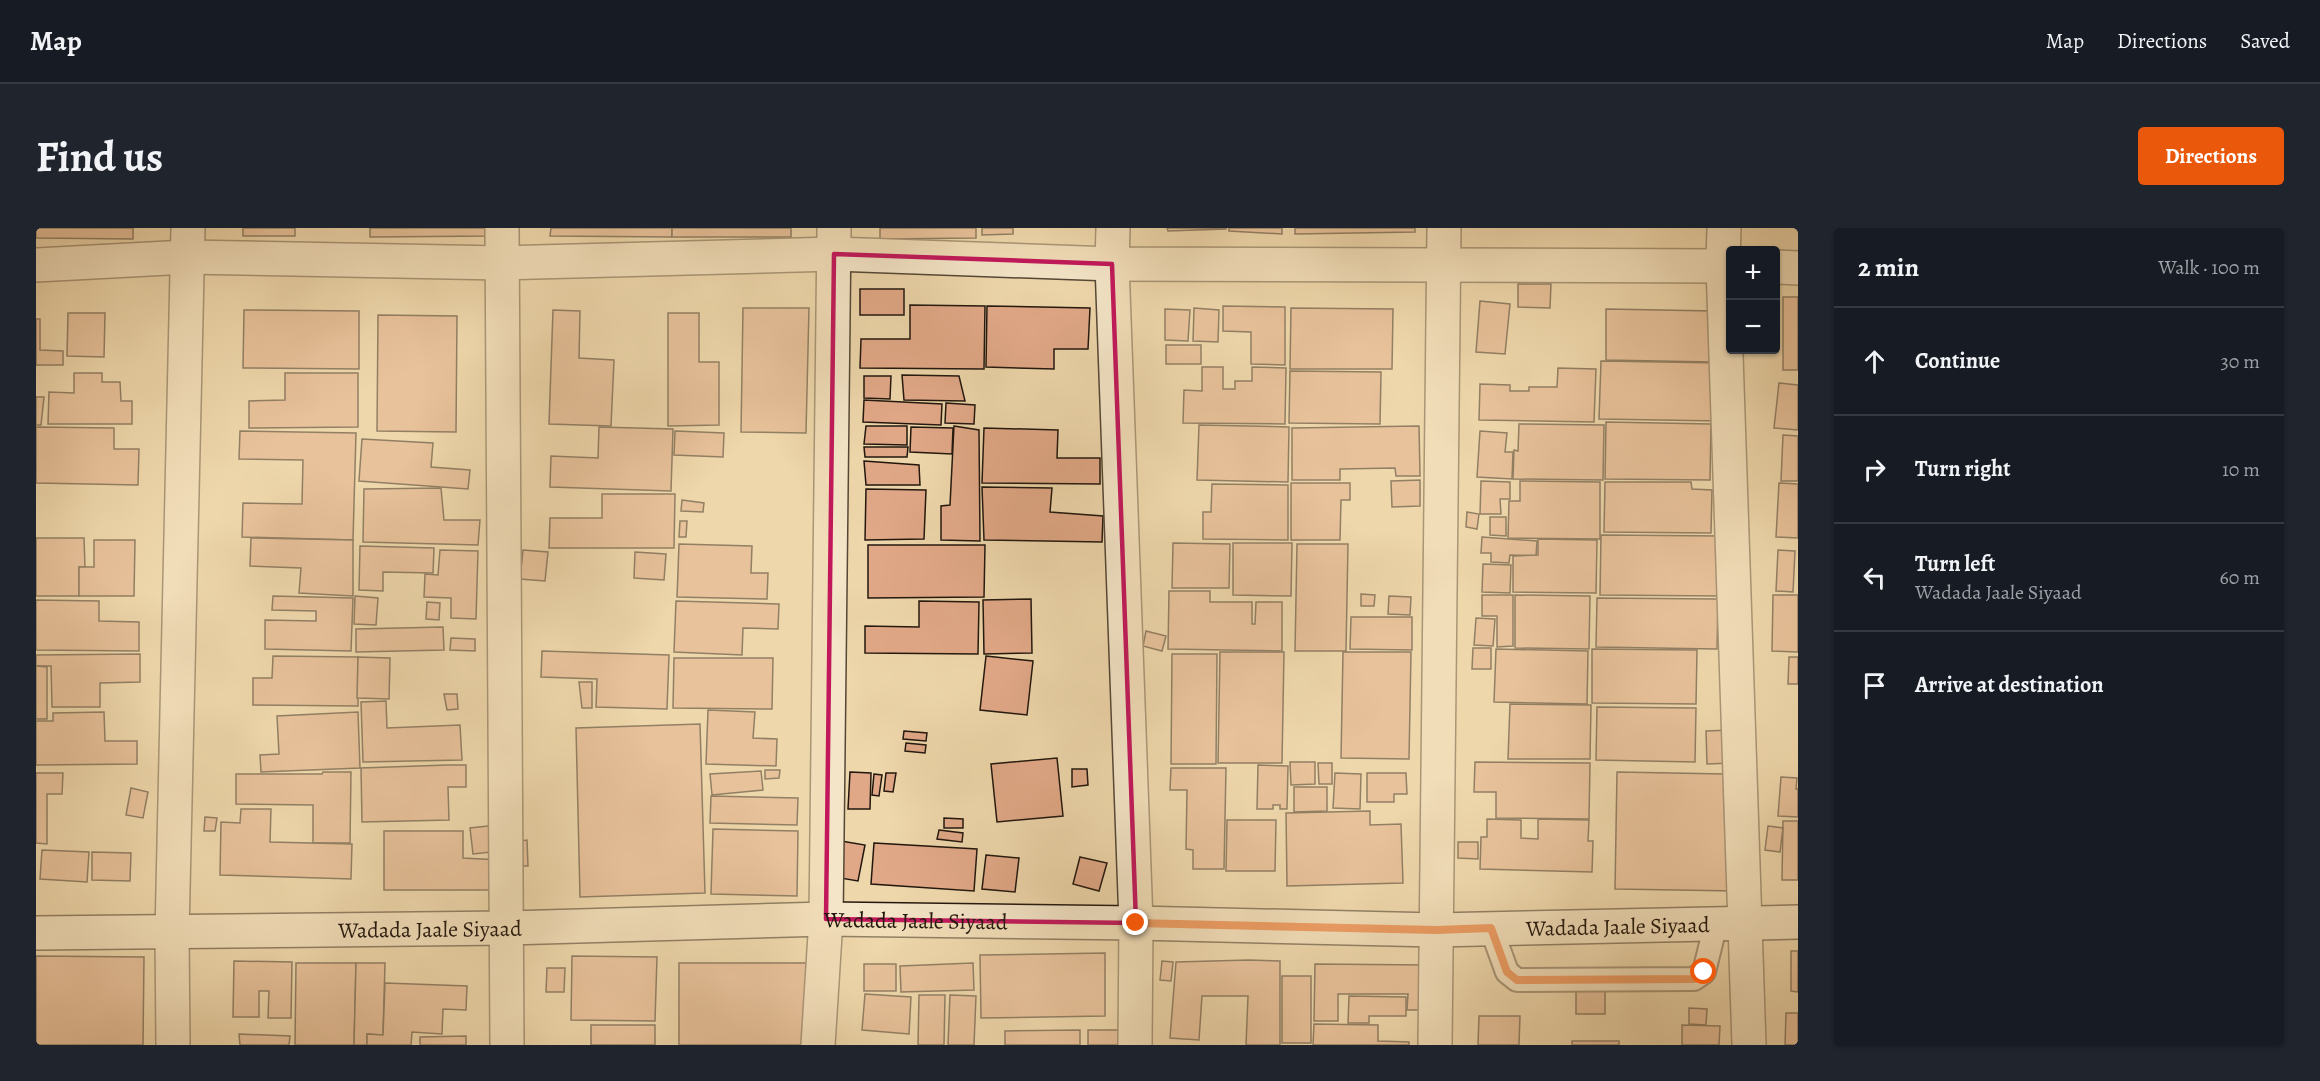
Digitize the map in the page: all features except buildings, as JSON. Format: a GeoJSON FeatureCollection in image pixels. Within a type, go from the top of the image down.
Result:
{"type":"FeatureCollection","features":[{"type":"Feature","properties":{"kind":"street"},"geometry":{"type":"LineString","coordinates":[[502,228],[507,1045]]}},
{"type":"Feature","properties":{"kind":"street"},"geometry":{"type":"LineString","coordinates":[[1113,228],[1112,264],[1136,923],[1135,1045]]}},
{"type":"Feature","properties":{"kind":"street"},"geometry":{"type":"LineString","coordinates":[[1435,1045],[1444,228]]}},
{"type":"Feature","properties":{"kind":"street"},"geometry":{"type":"LineString","coordinates":[[1724,228],[1726,253]]}},
{"type":"Feature","properties":{"kind":"street"},"geometry":{"type":"LineString","coordinates":[[818,1045],[826,920],[834,241]]}},
{"type":"Feature","properties":{"kind":"street"},"geometry":{"type":"LineString","coordinates":[[36,265],[187,243],[501,262],[834,241],[1112,264],[1726,265]]}},
{"type":"Feature","properties":{"kind":"street"},"geometry":{"type":"LineString","coordinates":[[173,1045],[172,933],[187,243]]}},
{"type":"Feature","properties":{"kind":"street"},"geometry":{"type":"LineString","coordinates":[[1780,267],[1798,268]]}},
{"type":"Feature","properties":{"kind":"street"},"geometry":{"type":"LineString","coordinates":[[1727,300],[1730,923],[1749,1045]]}},
{"type":"Feature","properties":{"kind":"street","name":"Wadada Jaale Siyaad"},"geometry":{"type":"LineString","coordinates":[[36,933],[507,928],[826,920],[1136,923],[1436,930],[1798,922]]}},
{"type":"Feature","properties":{"kind":"lane"},"geometry":{"type":"LineString","coordinates":[[1491,928],[1507,972],[1517,980],[1694,979],[1704,972],[1730,923]]}},
{"type":"Feature","properties":{"kind":"highlighted area"},"geometry":{"type":"Polygon","coordinates":[[[834,254],[1112,264],[1136,923],[826,919],[834,254]]]}},
{"type":"Feature","properties":{"kind":"route"},"geometry":{"type":"LineString","coordinates":[[1136,923],[1436,930],[1491,928],[1507,972],[1517,980],[1694,979],[1704,972]]}}]}
